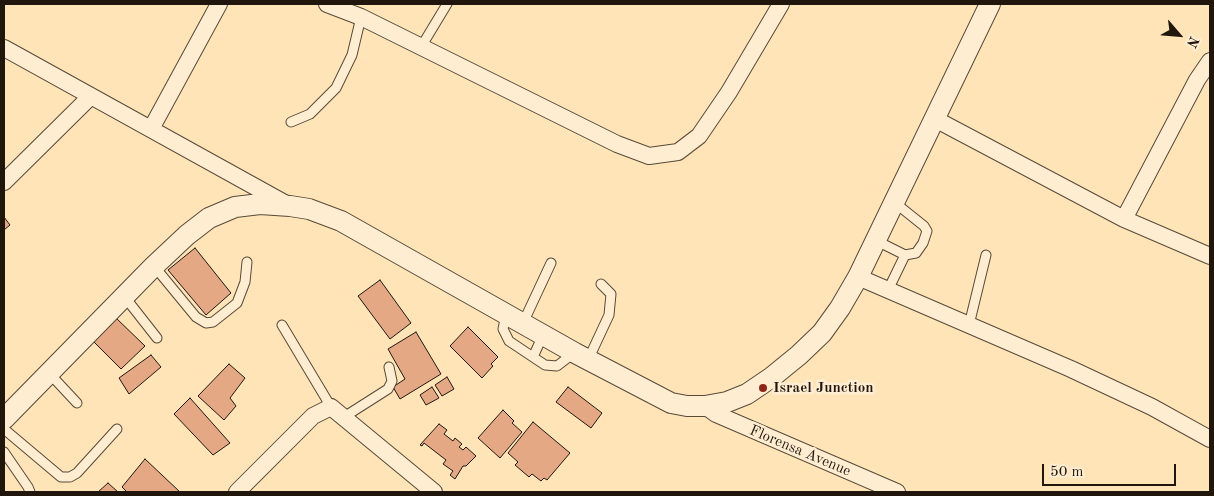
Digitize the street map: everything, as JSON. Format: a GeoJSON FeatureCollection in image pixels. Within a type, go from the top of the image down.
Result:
{"type":"FeatureCollection","features":[{"type":"Feature","properties":{"kind":"street"},"geometry":{"type":"LineString","coordinates":[[151,129],[218,4]]}},
{"type":"Feature","properties":{"kind":"street"},"geometry":{"type":"LineString","coordinates":[[327,4],[360,17],[617,144],[649,156],[678,152],[699,136],[729,92],[781,4]]}},
{"type":"Feature","properties":{"kind":"street"},"geometry":{"type":"LineString","coordinates":[[4,419],[186,235],[209,218],[235,207],[260,204],[290,206],[324,213],[341,221],[581,356],[671,403],[687,406],[705,406],[727,402],[747,394],[799,355],[822,332],[840,308],[858,277],[990,4]]}},
{"type":"Feature","properties":{"kind":"street"},"geometry":{"type":"LineString","coordinates":[[4,48],[290,206]]}},
{"type":"Feature","properties":{"kind":"street"},"geometry":{"type":"LineString","coordinates":[[1124,219],[1197,80],[1210,61]]}},
{"type":"Feature","properties":{"kind":"street"},"geometry":{"type":"LineString","coordinates":[[4,182],[91,96]]}},
{"type":"Feature","properties":{"kind":"street"},"geometry":{"type":"LineString","coordinates":[[934,119],[1124,219],[1210,256]]}},
{"type":"Feature","properties":{"kind":"street"},"geometry":{"type":"LineString","coordinates":[[858,277],[1071,368],[1152,407],[1210,439]]}},
{"type":"Feature","properties":{"kind":"street","name":"Florensa Avenue"},"geometry":{"type":"LineString","coordinates":[[705,406],[716,414],[897,492]]}},
{"type":"Feature","properties":{"kind":"street"},"geometry":{"type":"LineString","coordinates":[[237,492],[313,416],[338,412],[434,492]]}},
{"type":"Feature","properties":{"kind":"lane"},"geometry":{"type":"LineString","coordinates":[[421,47],[447,4]]}},
{"type":"Feature","properties":{"kind":"lane"},"geometry":{"type":"LineString","coordinates":[[291,122],[310,114],[336,88],[352,55],[360,17]]}},
{"type":"Feature","properties":{"kind":"lane"},"geometry":{"type":"LineString","coordinates":[[875,240],[905,255],[916,253],[923,243],[927,231],[924,226],[894,202]]}},
{"type":"Feature","properties":{"kind":"lane"},"geometry":{"type":"LineString","coordinates":[[888,290],[905,255]]}},
{"type":"Feature","properties":{"kind":"lane"},"geometry":{"type":"LineString","coordinates":[[969,325],[986,255]]}},
{"type":"Feature","properties":{"kind":"lane"},"geometry":{"type":"LineString","coordinates":[[154,266],[196,316],[206,323],[214,322],[237,303],[245,282],[247,262]]}},
{"type":"Feature","properties":{"kind":"lane"},"geometry":{"type":"LineString","coordinates":[[551,263],[514,319],[503,329],[509,341],[546,365],[557,366],[581,356],[609,315],[611,294],[601,284]]}},
{"type":"Feature","properties":{"kind":"lane"},"geometry":{"type":"LineString","coordinates":[[124,296],[157,338]]}},
{"type":"Feature","properties":{"kind":"lane"},"geometry":{"type":"LineString","coordinates":[[282,325],[338,412],[388,389],[392,380],[389,368]]}},
{"type":"Feature","properties":{"kind":"lane"},"geometry":{"type":"LineString","coordinates":[[534,357],[543,335]]}},
{"type":"Feature","properties":{"kind":"lane"},"geometry":{"type":"LineString","coordinates":[[49,373],[77,403]]}},
{"type":"Feature","properties":{"kind":"lane"},"geometry":{"type":"LineString","coordinates":[[4,428],[61,477],[77,473],[117,429]]}},
{"type":"Feature","properties":{"kind":"lane"},"geometry":{"type":"LineString","coordinates":[[4,452],[30,492]]}},
{"type":"Feature","properties":{"kind":"building"},"geometry":{"type":"Polygon","coordinates":[[[4,217],[10,225],[4,230],[4,217]]]}},
{"type":"Feature","properties":{"kind":"building"},"geometry":{"type":"Polygon","coordinates":[[[195,248],[231,293],[206,315],[168,270],[195,248]]]}},
{"type":"Feature","properties":{"kind":"building"},"geometry":{"type":"Polygon","coordinates":[[[380,280],[411,323],[390,339],[358,296],[380,280]]]}},
{"type":"Feature","properties":{"kind":"building"},"geometry":{"type":"Polygon","coordinates":[[[115,317],[145,346],[121,369],[93,341],[115,317]]]}},
{"type":"Feature","properties":{"kind":"building"},"geometry":{"type":"Polygon","coordinates":[[[468,327],[498,357],[482,378],[450,346],[468,327]]]}},
{"type":"Feature","properties":{"kind":"building"},"geometry":{"type":"Polygon","coordinates":[[[416,332],[441,374],[400,399],[393,387],[405,379],[388,349],[416,332]]]}},
{"type":"Feature","properties":{"kind":"building"},"geometry":{"type":"Polygon","coordinates":[[[151,355],[161,367],[129,394],[119,378],[151,355]]]}},
{"type":"Feature","properties":{"kind":"building"},"geometry":{"type":"Polygon","coordinates":[[[229,364],[245,378],[230,398],[236,406],[224,420],[198,396],[229,364]]]}},
{"type":"Feature","properties":{"kind":"building"},"geometry":{"type":"Polygon","coordinates":[[[447,377],[454,389],[442,396],[435,385],[447,377]]]}},
{"type":"Feature","properties":{"kind":"building"},"geometry":{"type":"Polygon","coordinates":[[[432,387],[439,398],[426,405],[420,395],[432,387]]]}},
{"type":"Feature","properties":{"kind":"building"},"geometry":{"type":"Polygon","coordinates":[[[568,387],[602,413],[591,428],[556,402],[568,387]]]}},
{"type":"Feature","properties":{"kind":"building"},"geometry":{"type":"Polygon","coordinates":[[[190,398],[230,443],[213,455],[174,414],[190,398]]]}},
{"type":"Feature","properties":{"kind":"building"},"geometry":{"type":"Polygon","coordinates":[[[503,410],[514,421],[512,423],[522,432],[500,458],[478,438],[503,410]]]}},
{"type":"Feature","properties":{"kind":"building"},"geometry":{"type":"Polygon","coordinates":[[[533,422],[570,453],[547,480],[544,478],[541,481],[532,474],[529,477],[515,465],[518,462],[508,453],[533,422]]]}},
{"type":"Feature","properties":{"kind":"building"},"geometry":{"type":"Polygon","coordinates":[[[439,424],[447,430],[444,434],[453,441],[455,438],[462,444],[459,447],[463,450],[466,447],[476,456],[466,466],[463,466],[455,479],[450,475],[453,471],[443,464],[446,460],[424,443],[422,446],[420,445],[439,424]]]}},
{"type":"Feature","properties":{"kind":"building"},"geometry":{"type":"Polygon","coordinates":[[[145,459],[180,492],[127,492],[122,487],[145,459]]]}},
{"type":"Feature","properties":{"kind":"building"},"geometry":{"type":"Polygon","coordinates":[[[108,483],[118,492],[98,492],[108,483]]]}},
{"type":"Feature","properties":{"kind":"place","name":"Israel Junction"},"geometry":{"type":"Point","coordinates":[763,388]}}]}
